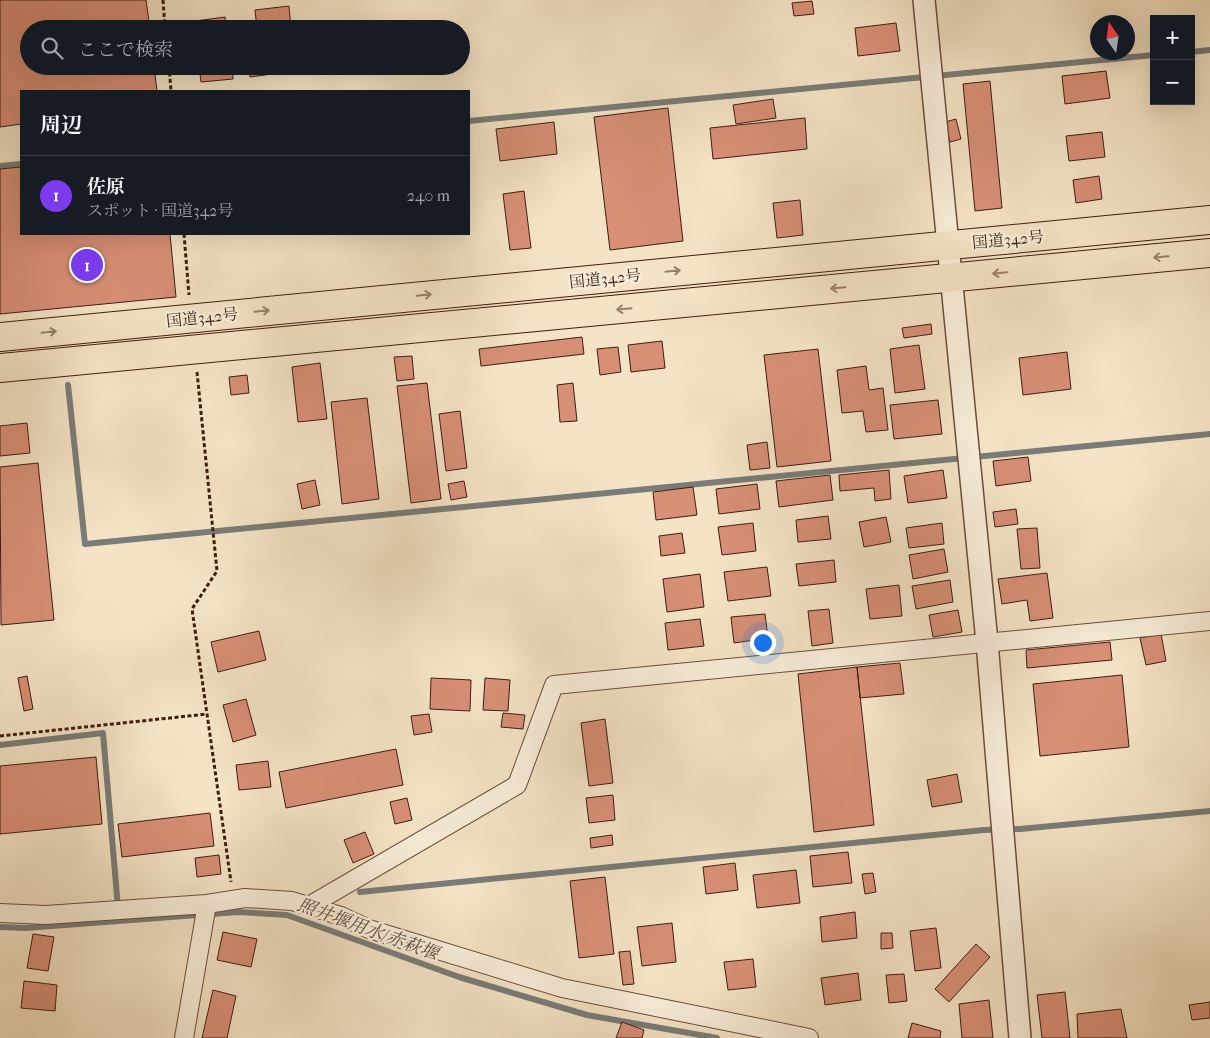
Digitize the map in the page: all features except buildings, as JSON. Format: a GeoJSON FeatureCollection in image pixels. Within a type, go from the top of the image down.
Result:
{"type":"FeatureCollection","features":[{"type":"Feature","properties":{"kind":"highway","name":"国道342号"},"geometry":{"type":"LineString","coordinates":[[0,337],[1210,220]]}},
{"type":"Feature","properties":{"kind":"highway","name":"国道342号"},"geometry":{"type":"LineString","coordinates":[[0,368],[1210,253]]}},
{"type":"Feature","properties":{"kind":"street"},"geometry":{"type":"LineString","coordinates":[[924,0],[987,642],[1020,1038]]}},
{"type":"Feature","properties":{"kind":"street"},"geometry":{"type":"LineString","coordinates":[[310,906],[517,785],[554,685],[1210,621]]}},
{"type":"Feature","properties":{"kind":"street"},"geometry":{"type":"LineString","coordinates":[[0,912],[46,915],[207,904],[245,898],[292,901],[341,916],[369,929],[562,988],[810,1038]]}},
{"type":"Feature","properties":{"kind":"street"},"geometry":{"type":"LineString","coordinates":[[184,1038],[207,904]]}},
{"type":"Feature","properties":{"kind":"path"},"geometry":{"type":"LineString","coordinates":[[162,0],[164,20]]}},
{"type":"Feature","properties":{"kind":"path"},"geometry":{"type":"LineString","coordinates":[[169,75],[171,90]]}},
{"type":"Feature","properties":{"kind":"path"},"geometry":{"type":"LineString","coordinates":[[184,235],[191,318]]}},
{"type":"Feature","properties":{"kind":"path"},"geometry":{"type":"LineString","coordinates":[[194,350],[218,570],[192,609],[234,900]]}},
{"type":"Feature","properties":{"kind":"path"},"geometry":{"type":"LineString","coordinates":[[0,736],[207,714]]}},
{"type":"Feature","properties":{"kind":"waterway"},"geometry":{"type":"LineString","coordinates":[[1195,52],[1210,50]]}},
{"type":"Feature","properties":{"kind":"waterway"},"geometry":{"type":"LineString","coordinates":[[470,121],[1150,55]]}},
{"type":"Feature","properties":{"kind":"waterway"},"geometry":{"type":"LineString","coordinates":[[0,166],[20,164]]}},
{"type":"Feature","properties":{"kind":"waterway"},"geometry":{"type":"LineString","coordinates":[[68,385],[85,544],[1210,434]]}},
{"type":"Feature","properties":{"kind":"waterway"},"geometry":{"type":"LineString","coordinates":[[0,745],[103,733],[118,908]]}},
{"type":"Feature","properties":{"kind":"waterway"},"geometry":{"type":"LineString","coordinates":[[360,892],[984,830],[1020,829],[1210,811]]}},
{"type":"Feature","properties":{"kind":"waterway","name":"照井堰用水/赤萩堰"},"geometry":{"type":"LineString","coordinates":[[0,927],[25,928],[238,912],[287,915],[459,977],[587,1015],[717,1038]]}},
{"type":"Feature","properties":{"kind":"place","name":"佐原"},"geometry":{"type":"Point","coordinates":[87,265]}}]}
